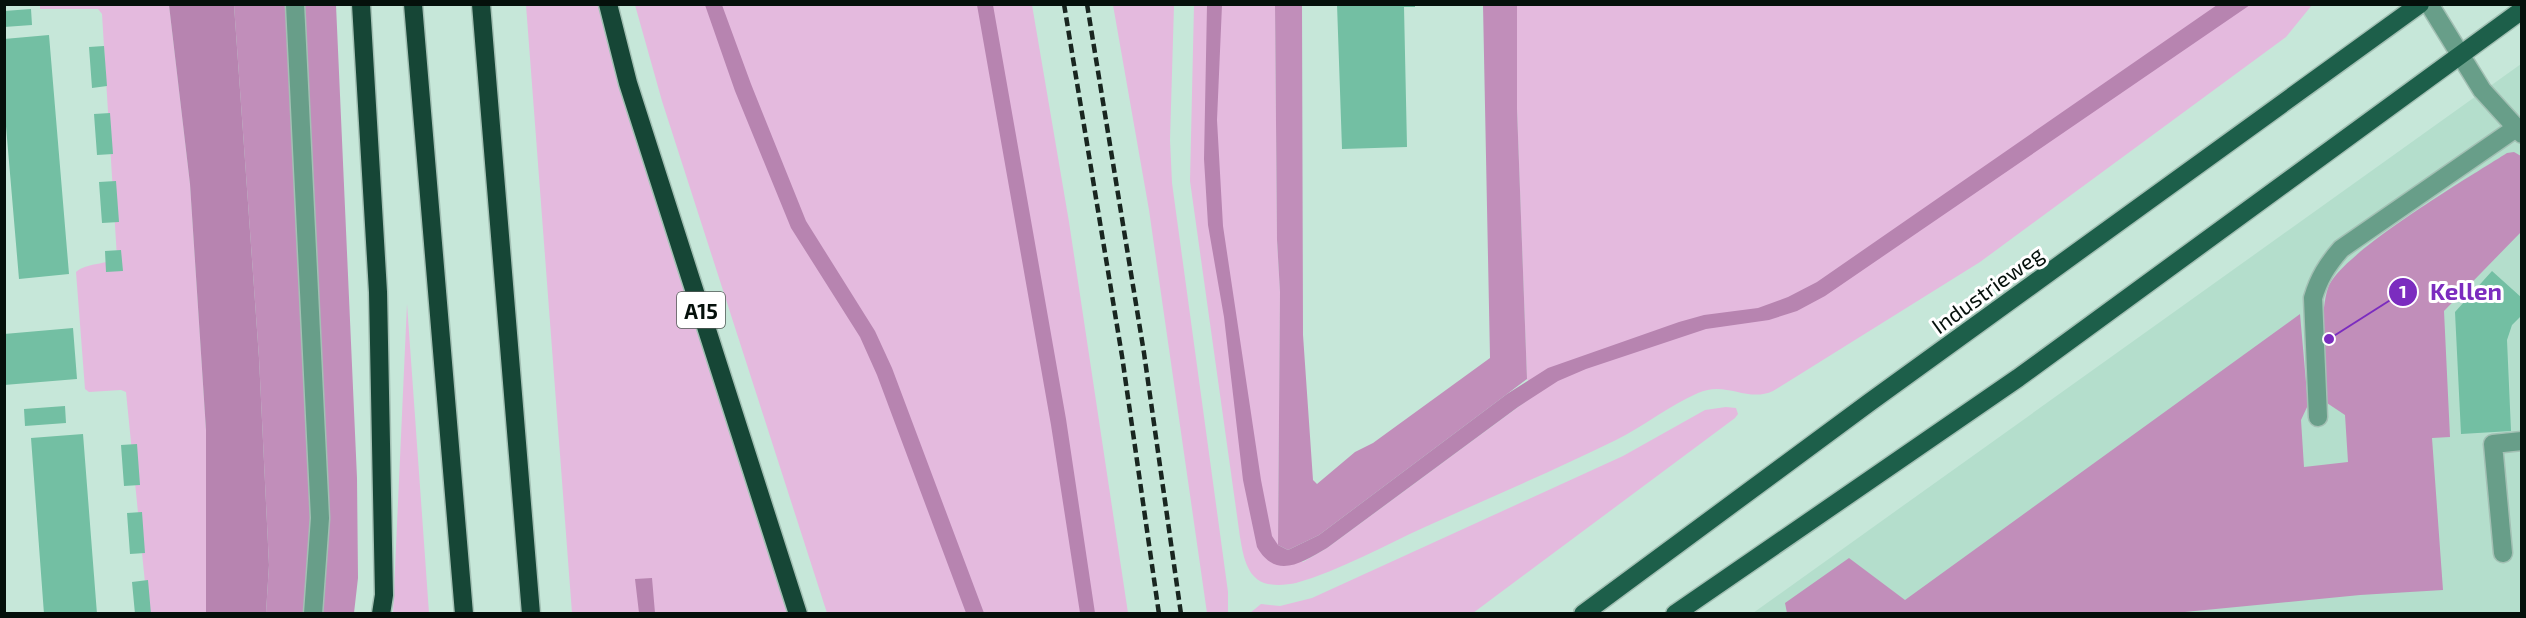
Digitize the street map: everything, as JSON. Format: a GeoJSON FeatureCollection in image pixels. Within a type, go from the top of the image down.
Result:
{"type":"FeatureCollection","features":[{"type":"Feature","properties":{"kind":"highway"},"geometry":{"type":"LineString","coordinates":[[361,4],[378,292],[384,595],[381,614]]}},
{"type":"Feature","properties":{"kind":"highway"},"geometry":{"type":"LineString","coordinates":[[412,4],[464,614]]}},
{"type":"Feature","properties":{"kind":"highway"},"geometry":{"type":"LineString","coordinates":[[481,4],[531,614]]}},
{"type":"Feature","properties":{"kind":"highway","name":"A15"},"geometry":{"type":"LineString","coordinates":[[608,4],[628,83],[798,614]]}},
{"type":"Feature","properties":{"kind":"main road","name":"Industrieweg"},"geometry":{"type":"LineString","coordinates":[[1583,614],[1870,402],[2420,4]]}},
{"type":"Feature","properties":{"kind":"main road"},"geometry":{"type":"LineString","coordinates":[[1675,614],[2018,378],[2522,10]]}},
{"type":"Feature","properties":{"kind":"street"},"geometry":{"type":"LineString","coordinates":[[294,4],[320,518],[313,614]]}},
{"type":"Feature","properties":{"kind":"street"},"geometry":{"type":"LineString","coordinates":[[2318,417],[2313,298],[2326,266],[2341,249],[2519,131],[2482,90],[2429,4]]}},
{"type":"Feature","properties":{"kind":"street"},"geometry":{"type":"LineString","coordinates":[[2503,553],[2493,444],[2522,441]]}},
{"type":"Feature","properties":{"kind":"shaded area"},"geometry":{"type":"Polygon","coordinates":[[[40,5],[169,5],[190,184],[206,430],[206,613],[148,613],[126,392],[121,390],[89,392],[85,389],[76,272],[85,267],[117,258],[102,14],[98,9],[40,9],[40,5]]]}},
{"type":"Feature","properties":{"kind":"shaded area"},"geometry":{"type":"Polygon","coordinates":[[[169,5],[234,5],[259,358],[269,565],[266,613],[206,613],[206,430],[190,184],[169,5]]]}},
{"type":"Feature","properties":{"kind":"shaded area"},"geometry":{"type":"Polygon","coordinates":[[[234,5],[336,5],[357,478],[358,578],[354,613],[266,613],[269,565],[259,358],[234,5]]]}},
{"type":"Feature","properties":{"kind":"shaded area"},"geometry":{"type":"Polygon","coordinates":[[[526,5],[600,5],[789,613],[572,613],[526,5]]]}},
{"type":"Feature","properties":{"kind":"shaded area"},"geometry":{"type":"Polygon","coordinates":[[[635,5],[1032,5],[1069,222],[1128,613],[827,613],[662,101],[635,5]]]}},
{"type":"Feature","properties":{"kind":"shaded area"},"geometry":{"type":"Polygon","coordinates":[[[705,5],[722,5],[806,221],[875,331],[892,368],[984,613],[966,613],[877,375],[860,337],[791,228],[735,91],[705,5]]]}},
{"type":"Feature","properties":{"kind":"shaded area"},"geometry":{"type":"Polygon","coordinates":[[[977,5],[993,5],[1066,419],[1095,613],[1080,613],[1051,425],[977,5]]]}},
{"type":"Feature","properties":{"kind":"shaded area"},"geometry":{"type":"Polygon","coordinates":[[[1113,5],[1174,5],[1170,140],[1172,183],[1228,592],[1228,613],[1207,613],[1149,210],[1113,5]]]}},
{"type":"Feature","properties":{"kind":"shaded area"},"geometry":{"type":"Polygon","coordinates":[[[1194,5],[1275,5],[1277,240],[1280,292],[1278,545],[1303,562],[1327,548],[1536,394],[1527,379],[1517,109],[1517,5],[2312,5],[2286,37],[1980,262],[1773,391],[1754,395],[1718,389],[1698,393],[1569,463],[1346,565],[1296,583],[1272,585],[1258,580],[1253,575],[1246,564],[1242,550],[1190,181],[1194,5]]]}},
{"type":"Feature","properties":{"kind":"shaded area"},"geometry":{"type":"Polygon","coordinates":[[[1207,5],[1222,5],[1217,120],[1223,226],[1261,480],[1272,536],[1278,545],[1288,550],[1319,535],[1507,394],[1548,368],[1679,322],[1704,315],[1758,308],[1788,297],[1817,282],[2217,5],[2250,5],[1825,296],[1797,311],[1769,320],[1706,329],[1586,369],[1558,381],[1518,407],[1327,548],[1298,563],[1281,566],[1264,557],[1257,547],[1243,480],[1224,317],[1208,225],[1204,159],[1207,5]]]}},
{"type":"Feature","properties":{"kind":"shaded area"},"geometry":{"type":"Polygon","coordinates":[[[1275,5],[1302,5],[1303,335],[1313,480],[1317,484],[1355,452],[1373,443],[1490,358],[1483,5],[1517,5],[1517,109],[1527,379],[1319,535],[1288,550],[1278,545],[1280,292],[1277,240],[1275,5]]]}},
{"type":"Feature","properties":{"kind":"shaded area"},"geometry":{"type":"Polygon","coordinates":[[[2521,64],[2521,613],[1753,613],[2521,64]]]}},
{"type":"Feature","properties":{"kind":"shaded area"},"geometry":{"type":"Polygon","coordinates":[[[2514,152],[2521,156],[2521,232],[2444,311],[2450,437],[2432,438],[2443,590],[2360,595],[2164,614],[1787,613],[1785,603],[1849,558],[1905,600],[2300,314],[2308,405],[2301,420],[2304,467],[2348,462],[2345,415],[2327,403],[2323,314],[2328,288],[2337,273],[2380,236],[2465,179],[2507,153],[2514,152]]]}},
{"type":"Feature","properties":{"kind":"shaded area"},"geometry":{"type":"Polygon","coordinates":[[[407,304],[429,613],[393,613],[407,304]]]}},
{"type":"Feature","properties":{"kind":"shaded area"},"geometry":{"type":"Polygon","coordinates":[[[1736,408],[1738,414],[1735,418],[1473,613],[1250,613],[1261,604],[1280,606],[1312,598],[1623,456],[1705,410],[1736,408]]]}},
{"type":"Feature","properties":{"kind":"shaded area"},"geometry":{"type":"Polygon","coordinates":[[[652,578],[655,613],[639,613],[635,579],[652,578]]]}},
{"type":"Feature","properties":{"kind":"building"},"geometry":{"type":"Polygon","coordinates":[[[1337,4],[1415,4],[1415,7],[1404,7],[1407,147],[1342,149],[1337,4]]]}},
{"type":"Feature","properties":{"kind":"building"},"geometry":{"type":"Polygon","coordinates":[[[31,9],[32,25],[4,27],[4,11],[31,9]]]}},
{"type":"Feature","properties":{"kind":"building"},"geometry":{"type":"Polygon","coordinates":[[[49,35],[69,274],[19,279],[4,103],[4,39],[49,35]]]}},
{"type":"Feature","properties":{"kind":"building"},"geometry":{"type":"Polygon","coordinates":[[[104,46],[107,86],[92,88],[89,47],[104,46]]]}},
{"type":"Feature","properties":{"kind":"building"},"geometry":{"type":"Polygon","coordinates":[[[110,113],[113,154],[97,155],[94,114],[110,113]]]}},
{"type":"Feature","properties":{"kind":"building"},"geometry":{"type":"Polygon","coordinates":[[[116,181],[119,222],[102,223],[99,182],[116,181]]]}},
{"type":"Feature","properties":{"kind":"building"},"geometry":{"type":"Polygon","coordinates":[[[121,250],[123,271],[106,272],[105,251],[121,250]]]}},
{"type":"Feature","properties":{"kind":"building"},"geometry":{"type":"Polygon","coordinates":[[[2492,271],[2522,298],[2522,315],[2512,325],[2507,340],[2511,431],[2461,434],[2455,312],[2492,271]]]}},
{"type":"Feature","properties":{"kind":"building"},"geometry":{"type":"Polygon","coordinates":[[[73,328],[77,379],[4,385],[4,334],[73,328]]]}},
{"type":"Feature","properties":{"kind":"building"},"geometry":{"type":"Polygon","coordinates":[[[65,406],[66,423],[25,426],[24,409],[65,406]]]}},
{"type":"Feature","properties":{"kind":"building"},"geometry":{"type":"Polygon","coordinates":[[[83,434],[97,614],[44,614],[31,438],[83,434]]]}},
{"type":"Feature","properties":{"kind":"building"},"geometry":{"type":"Polygon","coordinates":[[[137,444],[140,485],[124,486],[121,445],[137,444]]]}},
{"type":"Feature","properties":{"kind":"building"},"geometry":{"type":"Polygon","coordinates":[[[142,512],[145,553],[130,554],[127,513],[142,512]]]}},
{"type":"Feature","properties":{"kind":"building"},"geometry":{"type":"Polygon","coordinates":[[[148,580],[151,614],[135,614],[132,582],[148,580]]]}},
{"type":"Feature","properties":{"kind":"railway"},"geometry":{"type":"LineString","coordinates":[[1064,4],[1122,356],[1159,614]]}},
{"type":"Feature","properties":{"kind":"railway"},"geometry":{"type":"LineString","coordinates":[[1087,4],[1144,353],[1181,614]]}},
{"type":"Feature","properties":{"kind":"place","name":"Kellen"},"geometry":{"type":"Point","coordinates":[2329,339]}}]}
